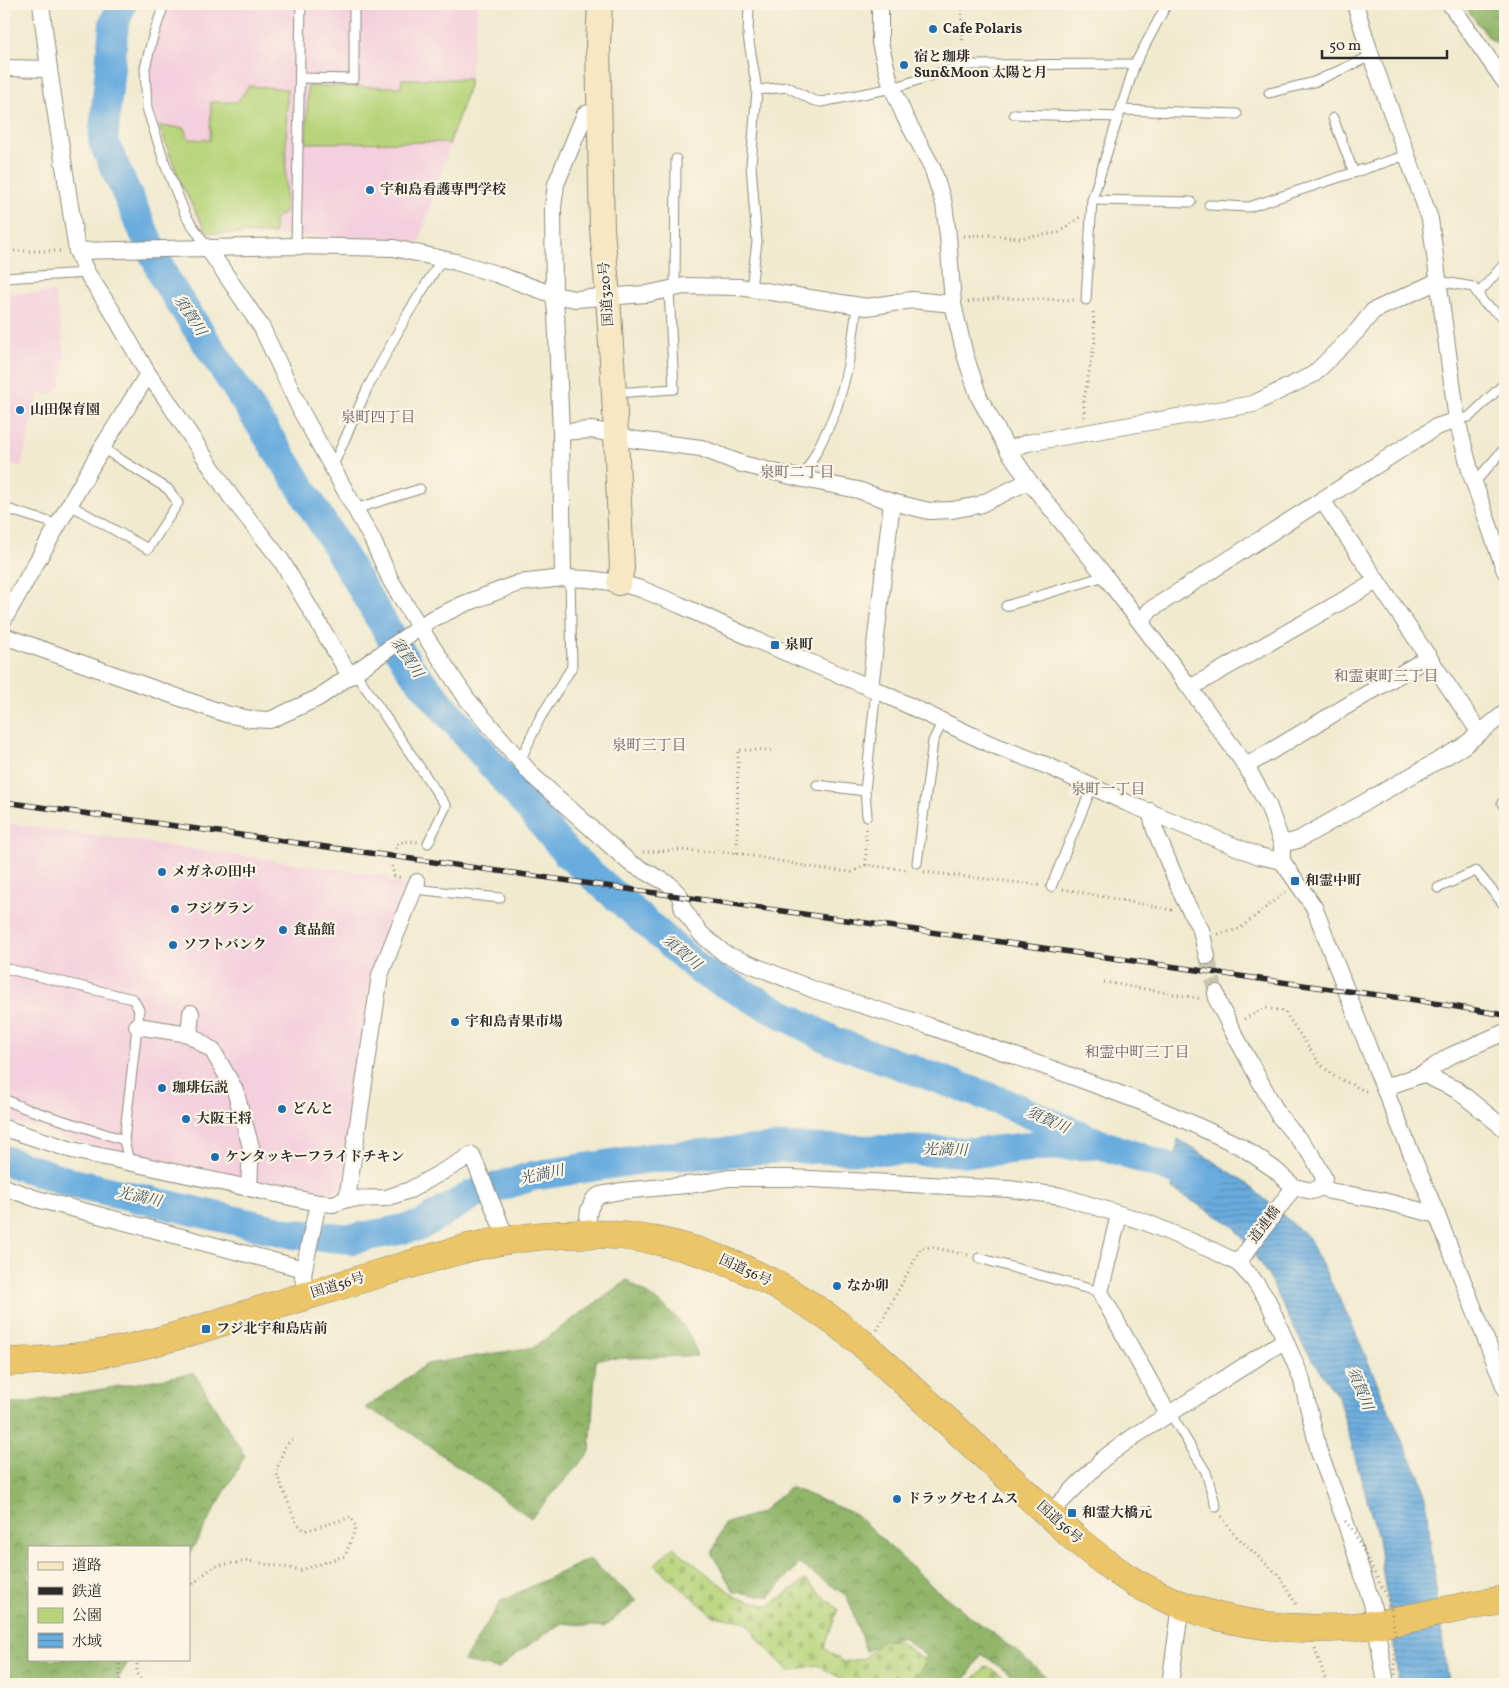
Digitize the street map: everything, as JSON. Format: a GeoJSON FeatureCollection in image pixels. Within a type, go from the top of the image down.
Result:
{"type":"FeatureCollection","features":[{"type":"Feature","properties":{"kind":"highway","name":"国道56号"},"geometry":{"type":"LineString","coordinates":[[4,1362],[41,1361],[104,1353],[179,1335],[448,1254],[507,1240],[550,1235],[586,1234],[631,1237],[690,1249],[718,1257],[750,1270],[832,1319],[867,1348],[1048,1514],[1108,1565],[1143,1587],[1181,1605],[1231,1620],[1273,1627],[1308,1628],[1382,1623],[1505,1600]]}},
{"type":"Feature","properties":{"kind":"street"},"geometry":{"type":"LineString","coordinates":[[41,4],[48,69],[78,251],[86,273],[112,311],[148,374],[231,497],[281,560],[355,672]]}},
{"type":"Feature","properties":{"kind":"street","name":"国道320号"},"geometry":{"type":"LineString","coordinates":[[600,4],[598,45],[602,229],[616,434],[622,568],[619,583]]}},
{"type":"Feature","properties":{"kind":"street"},"geometry":{"type":"LineString","coordinates":[[880,4],[880,44],[893,88],[905,117],[932,167],[944,204],[953,304],[965,355],[979,397],[1008,450],[1030,482],[1141,622],[1190,688],[1246,766],[1268,805],[1282,844],[1282,861],[1314,907],[1385,1090],[1437,1215],[1505,1388]]}},
{"type":"Feature","properties":{"kind":"street"},"geometry":{"type":"LineString","coordinates":[[1354,4],[1430,219],[1457,420],[1474,483],[1505,572]]}},
{"type":"Feature","properties":{"kind":"street"},"geometry":{"type":"LineString","coordinates":[[1450,4],[1505,82]]}},
{"type":"Feature","properties":{"kind":"street"},"geometry":{"type":"LineString","coordinates":[[4,68],[48,69]]}},
{"type":"Feature","properties":{"kind":"street"},"geometry":{"type":"LineString","coordinates":[[566,579],[554,296],[553,207],[556,184],[585,114],[599,112]]}},
{"type":"Feature","properties":{"kind":"street"},"geometry":{"type":"LineString","coordinates":[[78,251],[296,246],[394,248],[496,274],[554,296],[575,299],[646,294],[684,286],[751,288],[866,308],[912,300],[953,304]]}},
{"type":"Feature","properties":{"kind":"street"},"geometry":{"type":"LineString","coordinates":[[202,247],[262,328],[301,411],[372,539],[415,630],[467,699],[533,776],[620,852],[630,863],[669,884],[680,896],[683,909],[701,934],[725,954],[817,991],[929,1026],[1058,1070],[1156,1108],[1242,1148],[1274,1169],[1291,1191],[1312,1190],[1322,1187],[1330,1191],[1380,1200],[1437,1215]]}},
{"type":"Feature","properties":{"kind":"street"},"geometry":{"type":"LineString","coordinates":[[1008,450],[1026,443],[1253,404],[1266,399],[1314,374],[1357,331],[1373,311],[1438,280]]}},
{"type":"Feature","properties":{"kind":"street"},"geometry":{"type":"LineString","coordinates":[[4,619],[102,448],[148,374]]}},
{"type":"Feature","properties":{"kind":"street"},"geometry":{"type":"LineString","coordinates":[[1141,622],[1150,610],[1436,427],[1457,420]]}},
{"type":"Feature","properties":{"kind":"street"},"geometry":{"type":"LineString","coordinates":[[561,432],[591,430],[616,434],[629,440],[702,448],[742,464],[858,490],[892,502],[930,511],[952,510],[979,505],[1030,482]]}},
{"type":"Feature","properties":{"kind":"street"},"geometry":{"type":"LineString","coordinates":[[1322,500],[1480,733]]}},
{"type":"Feature","properties":{"kind":"street"},"geometry":{"type":"LineString","coordinates":[[873,689],[892,502]]}},
{"type":"Feature","properties":{"kind":"street"},"geometry":{"type":"LineString","coordinates":[[4,636],[226,714],[250,719],[270,720],[318,698],[430,620],[464,604],[519,583],[566,579],[588,579],[619,583],[641,589],[680,605],[756,640],[873,689],[988,743],[1048,766],[1128,803],[1259,856],[1282,861]]}},
{"type":"Feature","properties":{"kind":"street"},"geometry":{"type":"LineString","coordinates":[[1190,688],[1377,581]]}},
{"type":"Feature","properties":{"kind":"street"},"geometry":{"type":"LineString","coordinates":[[1246,766],[1429,657]]}},
{"type":"Feature","properties":{"kind":"street"},"geometry":{"type":"LineString","coordinates":[[1282,844],[1298,840],[1462,748],[1505,714]]}},
{"type":"Feature","properties":{"kind":"street"},"geometry":{"type":"LineString","coordinates":[[1150,811],[1155,830],[1201,930],[1207,956]]}},
{"type":"Feature","properties":{"kind":"street"},"geometry":{"type":"LineString","coordinates":[[348,1199],[380,975],[415,886]]}},
{"type":"Feature","properties":{"kind":"street"},"geometry":{"type":"LineString","coordinates":[[1217,997],[1230,1026],[1279,1116],[1312,1155],[1324,1178],[1322,1187]]}},
{"type":"Feature","properties":{"kind":"street"},"geometry":{"type":"LineString","coordinates":[[189,1034],[191,1013]]}},
{"type":"Feature","properties":{"kind":"street"},"geometry":{"type":"LineString","coordinates":[[137,1026],[189,1034],[213,1051],[234,1090],[251,1147],[249,1188]]}},
{"type":"Feature","properties":{"kind":"street"},"geometry":{"type":"LineString","coordinates":[[1385,1090],[1423,1074],[1450,1056],[1505,1032]]}},
{"type":"Feature","properties":{"kind":"street"},"geometry":{"type":"LineString","coordinates":[[1423,1074],[1457,1090],[1505,1129]]}},
{"type":"Feature","properties":{"kind":"street"},"geometry":{"type":"LineString","coordinates":[[4,1128],[72,1150],[249,1188],[317,1207],[348,1199],[386,1198],[410,1190],[472,1155],[507,1240]]}},
{"type":"Feature","properties":{"kind":"street"},"geometry":{"type":"LineString","coordinates":[[586,1234],[589,1210],[594,1199],[600,1195],[621,1191],[697,1184],[729,1178],[791,1178],[1009,1189],[1061,1196],[1154,1226],[1214,1251],[1240,1259],[1268,1300],[1301,1377],[1319,1452],[1372,1603],[1382,1623],[1386,1684]]}},
{"type":"Feature","properties":{"kind":"street"},"geometry":{"type":"LineString","coordinates":[[4,1187],[37,1199],[305,1264]]}},
{"type":"Feature","properties":{"kind":"street","name":"道連橋"},"geometry":{"type":"LineString","coordinates":[[1240,1259],[1291,1191]]}},
{"type":"Feature","properties":{"kind":"street"},"geometry":{"type":"LineString","coordinates":[[308,1295],[303,1277],[317,1207]]}},
{"type":"Feature","properties":{"kind":"street"},"geometry":{"type":"LineString","coordinates":[[1119,1215],[1100,1292],[1169,1414]]}},
{"type":"Feature","properties":{"kind":"street"},"geometry":{"type":"LineString","coordinates":[[1048,1514],[1104,1458],[1285,1340]]}},
{"type":"Feature","properties":{"kind":"street"},"geometry":{"type":"LineString","coordinates":[[1170,1684],[1181,1605]]}},
{"type":"Feature","properties":{"kind":"lane"},"geometry":{"type":"LineString","coordinates":[[164,4],[145,68],[147,108],[166,168],[186,216],[202,247]]}},
{"type":"Feature","properties":{"kind":"lane"},"geometry":{"type":"LineString","coordinates":[[296,246],[301,4]]}},
{"type":"Feature","properties":{"kind":"lane"},"geometry":{"type":"LineString","coordinates":[[300,78],[354,79],[354,4]]}},
{"type":"Feature","properties":{"kind":"lane"},"geometry":{"type":"LineString","coordinates":[[749,4],[748,36],[757,90],[751,165],[757,242],[751,288]]}},
{"type":"Feature","properties":{"kind":"lane"},"geometry":{"type":"LineString","coordinates":[[1086,300],[1092,204],[1135,64],[1167,4]]}},
{"type":"Feature","properties":{"kind":"lane"},"geometry":{"type":"LineString","coordinates":[[1270,94],[1314,82],[1371,56]]}},
{"type":"Feature","properties":{"kind":"lane"},"geometry":{"type":"LineString","coordinates":[[757,90],[788,88],[812,100],[821,102],[893,88],[964,65],[1135,64]]}},
{"type":"Feature","properties":{"kind":"lane"},"geometry":{"type":"LineString","coordinates":[[1014,114],[1237,114]]}},
{"type":"Feature","properties":{"kind":"lane"},"geometry":{"type":"LineString","coordinates":[[1333,118],[1354,173]]}},
{"type":"Feature","properties":{"kind":"lane"},"geometry":{"type":"LineString","coordinates":[[1209,205],[1249,208],[1407,155]]}},
{"type":"Feature","properties":{"kind":"lane"},"geometry":{"type":"LineString","coordinates":[[614,393],[674,389],[672,288],[676,160]]}},
{"type":"Feature","properties":{"kind":"lane"},"geometry":{"type":"LineString","coordinates":[[1092,204],[1191,202]]}},
{"type":"Feature","properties":{"kind":"lane"},"geometry":{"type":"LineString","coordinates":[[332,468],[367,389],[407,315],[442,259]]}},
{"type":"Feature","properties":{"kind":"lane"},"geometry":{"type":"LineString","coordinates":[[1478,294],[1505,263]]}},
{"type":"Feature","properties":{"kind":"lane"},"geometry":{"type":"LineString","coordinates":[[4,278],[86,273]]}},
{"type":"Feature","properties":{"kind":"lane"},"geometry":{"type":"LineString","coordinates":[[1438,280],[1473,287],[1484,303],[1505,319]]}},
{"type":"Feature","properties":{"kind":"lane"},"geometry":{"type":"LineString","coordinates":[[803,479],[834,414],[841,392],[854,336],[857,306]]}},
{"type":"Feature","properties":{"kind":"lane"},"geometry":{"type":"LineString","coordinates":[[1457,420],[1469,417],[1505,383]]}},
{"type":"Feature","properties":{"kind":"lane"},"geometry":{"type":"LineString","coordinates":[[70,506],[148,549],[178,503],[168,490],[102,448]]}},
{"type":"Feature","properties":{"kind":"lane"},"geometry":{"type":"LineString","coordinates":[[1474,483],[1505,448]]}},
{"type":"Feature","properties":{"kind":"lane"},"geometry":{"type":"LineString","coordinates":[[355,509],[420,489]]}},
{"type":"Feature","properties":{"kind":"lane"},"geometry":{"type":"LineString","coordinates":[[4,508],[59,525]]}},
{"type":"Feature","properties":{"kind":"lane"},"geometry":{"type":"LineString","coordinates":[[1006,606],[1105,576]]}},
{"type":"Feature","properties":{"kind":"lane"},"geometry":{"type":"LineString","coordinates":[[520,761],[540,718],[572,667],[566,579]]}},
{"type":"Feature","properties":{"kind":"lane"},"geometry":{"type":"LineString","coordinates":[[355,672],[446,806],[428,843]]}},
{"type":"Feature","properties":{"kind":"lane"},"geometry":{"type":"LineString","coordinates":[[866,816],[873,689]]}},
{"type":"Feature","properties":{"kind":"lane"},"geometry":{"type":"LineString","coordinates":[[918,863],[933,741],[943,721]]}},
{"type":"Feature","properties":{"kind":"lane"},"geometry":{"type":"LineString","coordinates":[[816,785],[866,791]]}},
{"type":"Feature","properties":{"kind":"lane"},"geometry":{"type":"LineString","coordinates":[[1051,887],[1092,786]]}},
{"type":"Feature","properties":{"kind":"lane"},"geometry":{"type":"LineString","coordinates":[[1438,888],[1476,870],[1505,903]]}},
{"type":"Feature","properties":{"kind":"lane"},"geometry":{"type":"LineString","coordinates":[[415,886],[500,898]]}},
{"type":"Feature","properties":{"kind":"lane"},"geometry":{"type":"LineString","coordinates":[[4,968],[133,999],[139,1010],[124,1140],[129,1162]]}},
{"type":"Feature","properties":{"kind":"lane"},"geometry":{"type":"LineString","coordinates":[[4,1099],[24,1108],[124,1140]]}},
{"type":"Feature","properties":{"kind":"lane"},"geometry":{"type":"LineString","coordinates":[[979,1258],[1100,1292]]}},
{"type":"Feature","properties":{"kind":"lane"},"geometry":{"type":"LineString","coordinates":[[1169,1414],[1206,1472],[1216,1507]]}},
{"type":"Feature","properties":{"kind":"path"},"geometry":{"type":"LineString","coordinates":[[961,4],[964,65]]}},
{"type":"Feature","properties":{"kind":"path"},"geometry":{"type":"LineString","coordinates":[[948,237],[988,235],[1019,238],[1058,233],[1092,204]]}},
{"type":"Feature","properties":{"kind":"path"},"geometry":{"type":"LineString","coordinates":[[4,251],[78,251]]}},
{"type":"Feature","properties":{"kind":"path"},"geometry":{"type":"LineString","coordinates":[[953,304],[998,298],[1086,300],[1093,303],[1095,341],[1084,400],[1083,433]]}},
{"type":"Feature","properties":{"kind":"path"},"geometry":{"type":"LineString","coordinates":[[737,853],[738,750],[772,750]]}},
{"type":"Feature","properties":{"kind":"path"},"geometry":{"type":"LineString","coordinates":[[866,816],[866,865]]}},
{"type":"Feature","properties":{"kind":"path"},"geometry":{"type":"LineString","coordinates":[[396,849],[398,842],[428,843]]}},
{"type":"Feature","properties":{"kind":"path"},"geometry":{"type":"LineString","coordinates":[[620,852],[679,850],[737,853],[852,872],[866,865],[1051,887],[1107,896],[1192,914]]}},
{"type":"Feature","properties":{"kind":"path"},"geometry":{"type":"LineString","coordinates":[[1202,938],[1239,929],[1298,882]]}},
{"type":"Feature","properties":{"kind":"path"},"geometry":{"type":"LineString","coordinates":[[1104,982],[1217,997]]}},
{"type":"Feature","properties":{"kind":"path"},"geometry":{"type":"LineString","coordinates":[[1230,1026],[1264,1008],[1284,1011],[1320,1064],[1334,1076],[1365,1091],[1385,1090]]}},
{"type":"Feature","properties":{"kind":"path"},"geometry":{"type":"LineString","coordinates":[[867,1348],[922,1248],[931,1247],[979,1258]]}},
{"type":"Feature","properties":{"kind":"path"},"geometry":{"type":"LineString","coordinates":[[190,1586],[214,1566],[248,1561],[301,1570],[345,1556],[356,1528],[351,1517],[305,1531],[296,1522],[276,1472],[285,1446],[292,1440]]}},
{"type":"Feature","properties":{"kind":"path"},"geometry":{"type":"LineString","coordinates":[[1216,1507],[1232,1532],[1280,1577],[1308,1628],[1327,1684]]}},
{"type":"Feature","properties":{"kind":"path"},"geometry":{"type":"LineString","coordinates":[[1344,1521],[1353,1530],[1390,1604],[1395,1634],[1395,1684]]}},
{"type":"Feature","properties":{"kind":"path"},"geometry":{"type":"LineString","coordinates":[[119,1660],[120,1684]]}},
{"type":"Feature","properties":{"kind":"path"},"geometry":{"type":"LineString","coordinates":[[137,1660],[136,1674],[145,1684]]}},
{"type":"Feature","properties":{"kind":"shaded area"},"geometry":{"type":"Polygon","coordinates":[[[168,4],[478,4],[469,86],[418,245],[393,239],[206,235],[180,185],[154,116],[149,86],[149,70],[155,42],[168,4]]]}},
{"type":"Feature","properties":{"kind":"shaded area"},"geometry":{"type":"Polygon","coordinates":[[[55,292],[65,356],[61,386],[51,395],[39,392],[21,467],[4,462],[4,294],[55,292]]]}},
{"type":"Feature","properties":{"kind":"shaded area"},"geometry":{"type":"Polygon","coordinates":[[[4,823],[387,876],[389,881],[407,884],[371,977],[344,1186],[328,1194],[115,1152],[4,1120],[4,823]]]}},
{"type":"Feature","properties":{"kind":"green space"},"geometry":{"type":"Polygon","coordinates":[[[1463,4],[1505,4],[1505,49],[1489,38],[1463,4]]]}},
{"type":"Feature","properties":{"kind":"green space"},"geometry":{"type":"Polygon","coordinates":[[[402,79],[469,79],[469,86],[449,144],[438,142],[306,143],[308,86],[401,87],[402,79]]]}},
{"type":"Feature","properties":{"kind":"green space"},"geometry":{"type":"Polygon","coordinates":[[[249,86],[287,89],[285,212],[274,220],[274,234],[207,233],[181,184],[159,126],[184,128],[188,139],[210,140],[211,102],[237,102],[249,86]]]}},
{"type":"Feature","properties":{"kind":"green space"},"geometry":{"type":"Polygon","coordinates":[[[627,1280],[660,1303],[679,1321],[687,1331],[697,1356],[596,1359],[590,1452],[531,1518],[395,1422],[365,1408],[427,1364],[534,1347],[627,1280]]]}},
{"type":"Feature","properties":{"kind":"green space"},"geometry":{"type":"Polygon","coordinates":[[[194,1373],[245,1456],[190,1553],[190,1546],[28,1546],[28,1660],[129,1660],[115,1684],[4,1684],[4,1403],[17,1404],[194,1373]]]}},
{"type":"Feature","properties":{"kind":"green space"},"geometry":{"type":"Polygon","coordinates":[[[790,1487],[855,1514],[934,1588],[1026,1659],[1054,1684],[1023,1684],[982,1654],[962,1684],[903,1684],[926,1656],[901,1636],[866,1651],[847,1596],[799,1564],[769,1597],[734,1592],[712,1554],[724,1524],[760,1513],[790,1487]]]}},
{"type":"Feature","properties":{"kind":"green space"},"geometry":{"type":"Polygon","coordinates":[[[673,1547],[736,1597],[769,1606],[805,1580],[838,1609],[824,1648],[843,1662],[865,1658],[882,1640],[899,1641],[927,1662],[909,1684],[851,1684],[817,1665],[789,1671],[761,1643],[747,1622],[714,1616],[654,1565],[673,1547]]]}},
{"type":"Feature","properties":{"kind":"green space"},"geometry":{"type":"Polygon","coordinates":[[[589,1559],[637,1601],[604,1627],[562,1623],[523,1649],[498,1669],[463,1662],[501,1601],[589,1559]]]}},
{"type":"Feature","properties":{"kind":"green space"},"geometry":{"type":"Polygon","coordinates":[[[987,1666],[1013,1684],[968,1684],[987,1666]]]}},
{"type":"Feature","properties":{"kind":"water"},"geometry":{"type":"Polygon","coordinates":[[[1178,1139],[1244,1181],[1308,1237],[1351,1322],[1422,1482],[1428,1511],[1448,1684],[1399,1684],[1378,1538],[1338,1397],[1301,1342],[1268,1275],[1234,1226],[1172,1189],[1178,1139]]]}},
{"type":"Feature","properties":{"kind":"waterway","name":"須賀川"},"geometry":{"type":"LineString","coordinates":[[122,4],[114,24],[103,141],[166,281],[293,474],[410,668],[568,854],[701,971],[833,1041],[1003,1102],[1100,1144],[1211,1183]]}},
{"type":"Feature","properties":{"kind":"waterway","name":"光満川"},"geometry":{"type":"LineString","coordinates":[[4,1160],[69,1182],[293,1234],[352,1239],[419,1226],[472,1195],[533,1176],[650,1158],[782,1148],[981,1152],[1039,1146],[1092,1145]]}},
{"type":"Feature","properties":{"kind":"tunnel"},"geometry":{"type":"LineString","coordinates":[[1207,956],[1216,993]]}},
{"type":"Feature","properties":{"kind":"railway"},"geometry":{"type":"LineString","coordinates":[[4,802],[1410,999],[1505,1015]]}},
{"type":"Feature","properties":{"kind":"place","name":"Cafe Polaris"},"geometry":{"type":"Point","coordinates":[933,29]}},
{"type":"Feature","properties":{"kind":"place","name":"宿と珈琲 Sun&Moon 太陽と月"},"geometry":{"type":"Point","coordinates":[904,65]}},
{"type":"Feature","properties":{"kind":"place","name":"宇和島看護専門学校"},"geometry":{"type":"Point","coordinates":[370,190]}},
{"type":"Feature","properties":{"kind":"place","name":"山田保育園"},"geometry":{"type":"Point","coordinates":[20,410]}},
{"type":"Feature","properties":{"kind":"place","name":"泉町"},"geometry":{"type":"Point","coordinates":[775,645]}},
{"type":"Feature","properties":{"kind":"place","name":"メガネの田中"},"geometry":{"type":"Point","coordinates":[162,872]}},
{"type":"Feature","properties":{"kind":"place","name":"和霊中町"},"geometry":{"type":"Point","coordinates":[1295,881]}},
{"type":"Feature","properties":{"kind":"place","name":"フジグラン"},"geometry":{"type":"Point","coordinates":[175,909]}},
{"type":"Feature","properties":{"kind":"place","name":"食品館"},"geometry":{"type":"Point","coordinates":[283,930]}},
{"type":"Feature","properties":{"kind":"place","name":"ソフトバンク"},"geometry":{"type":"Point","coordinates":[173,945]}},
{"type":"Feature","properties":{"kind":"place","name":"宇和島青果市場"},"geometry":{"type":"Point","coordinates":[455,1022]}},
{"type":"Feature","properties":{"kind":"place","name":"珈琲伝説"},"geometry":{"type":"Point","coordinates":[162,1088]}},
{"type":"Feature","properties":{"kind":"place","name":"どんと"},"geometry":{"type":"Point","coordinates":[282,1109]}},
{"type":"Feature","properties":{"kind":"place","name":"大阪王将"},"geometry":{"type":"Point","coordinates":[186,1119]}},
{"type":"Feature","properties":{"kind":"place","name":"ケンタッキーフライドチキン"},"geometry":{"type":"Point","coordinates":[215,1157]}},
{"type":"Feature","properties":{"kind":"place","name":"なか卯"},"geometry":{"type":"Point","coordinates":[837,1286]}},
{"type":"Feature","properties":{"kind":"place","name":"フジ北宇和島店前"},"geometry":{"type":"Point","coordinates":[206,1329]}},
{"type":"Feature","properties":{"kind":"place","name":"ドラッグセイムス"},"geometry":{"type":"Point","coordinates":[897,1499]}},
{"type":"Feature","properties":{"kind":"place","name":"和霊大橋元"},"geometry":{"type":"Point","coordinates":[1072,1513]}},
{"type":"Feature","properties":{"kind":"district","name":"泉町四丁目"},"geometry":{"type":"Point","coordinates":[378,418]}},
{"type":"Feature","properties":{"kind":"district","name":"泉町二丁目"},"geometry":{"type":"Point","coordinates":[797,473]}},
{"type":"Feature","properties":{"kind":"district","name":"和霊東町三丁目"},"geometry":{"type":"Point","coordinates":[1386,677]}},
{"type":"Feature","properties":{"kind":"district","name":"泉町三丁目"},"geometry":{"type":"Point","coordinates":[649,746]}},
{"type":"Feature","properties":{"kind":"district","name":"泉町一丁目"},"geometry":{"type":"Point","coordinates":[1108,790]}},
{"type":"Feature","properties":{"kind":"district","name":"和霊中町三丁目"},"geometry":{"type":"Point","coordinates":[1137,1053]}}]}
